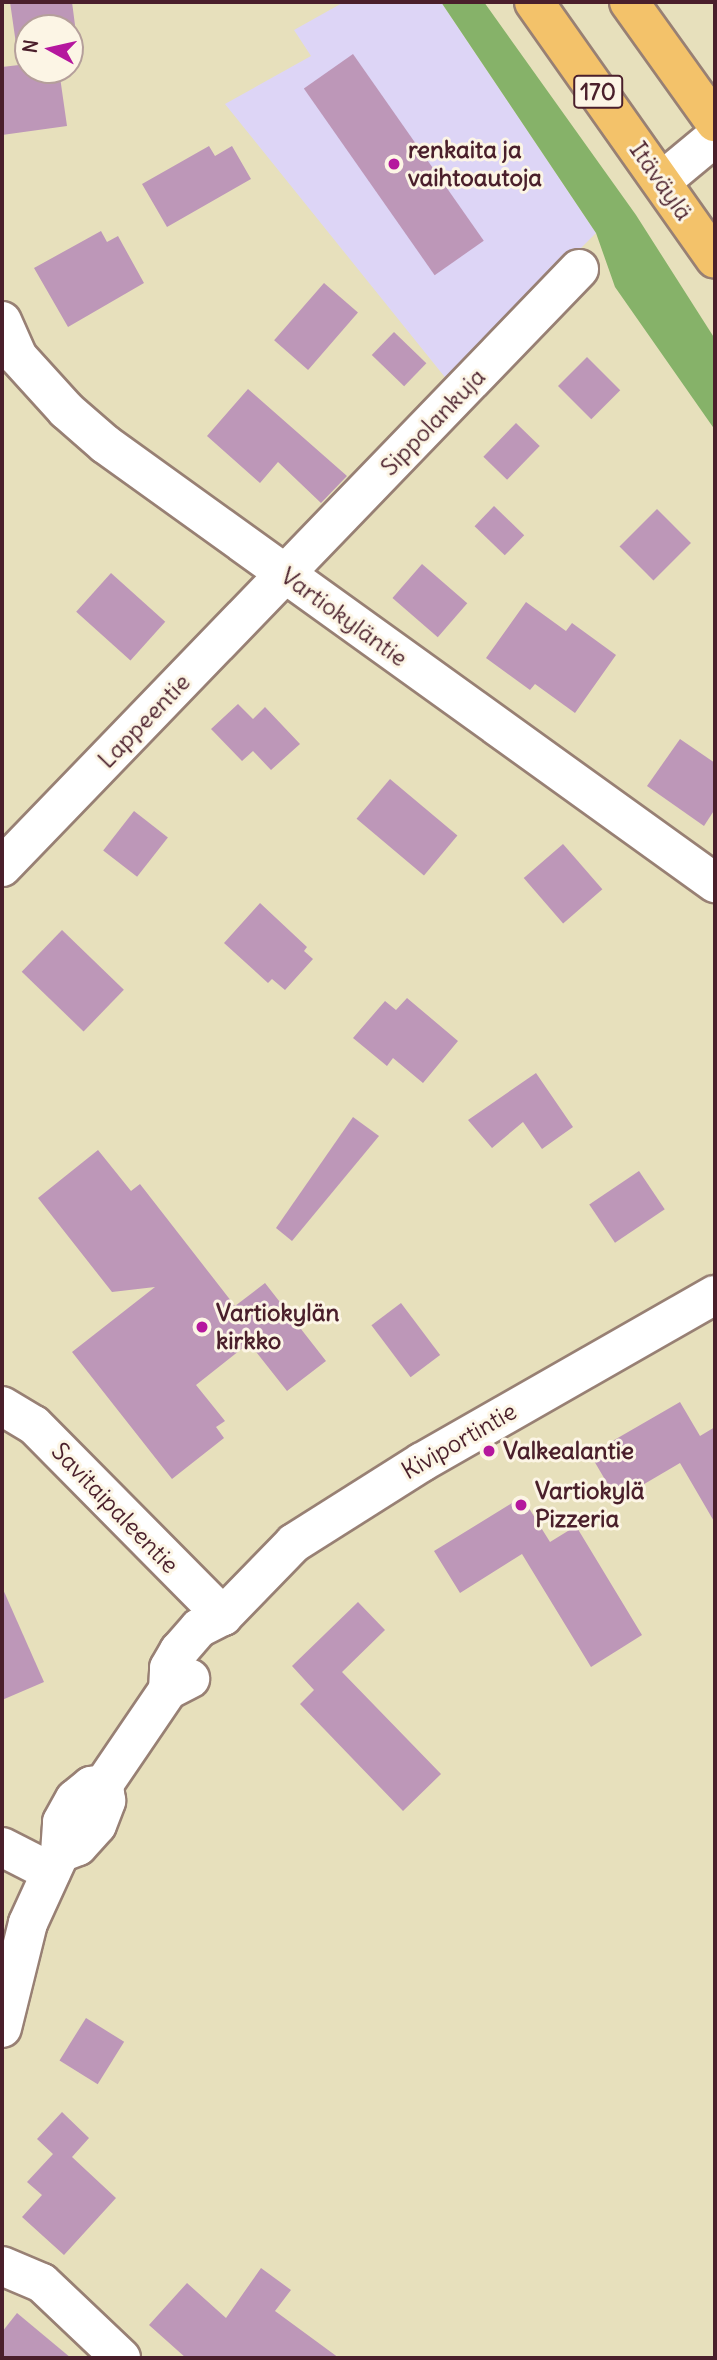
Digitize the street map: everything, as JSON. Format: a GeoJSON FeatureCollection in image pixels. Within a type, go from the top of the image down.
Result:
{"type":"FeatureCollection","features":[{"type":"Feature","properties":{"kind":"main road","name":"Itäväylä"},"geometry":{"type":"LineString","coordinates":[[534,2],[715,259]]}},
{"type":"Feature","properties":{"kind":"main road"},"geometry":{"type":"LineString","coordinates":[[629,2],[715,122]]}},
{"type":"Feature","properties":{"kind":"street"},"geometry":{"type":"LineString","coordinates":[[662,181],[715,137]]}},
{"type":"Feature","properties":{"kind":"street","name":"Sippolankuja"},"geometry":{"type":"LineString","coordinates":[[287,576],[579,269]]}},
{"type":"Feature","properties":{"kind":"street","name":"Vartiokyläntie"},"geometry":{"type":"LineString","coordinates":[[2,321],[10,366],[105,444],[715,883]]}},
{"type":"Feature","properties":{"kind":"street","name":"Lappeentie"},"geometry":{"type":"LineString","coordinates":[[2,867],[287,576]]}},
{"type":"Feature","properties":{"kind":"street","name":"Kiviportintie"},"geometry":{"type":"LineString","coordinates":[[55,1863],[78,1846],[97,1825],[106,1801],[104,1784],[168,1690],[189,1679],[221,1638],[223,1616],[295,1543],[359,1500],[715,1295]]}},
{"type":"Feature","properties":{"kind":"street","name":"Savitaipaleentie"},"geometry":{"type":"LineString","coordinates":[[2,1406],[34,1425],[223,1616]]}},
{"type":"Feature","properties":{"kind":"street"},"geometry":{"type":"LineString","coordinates":[[2,1846],[55,1863],[28,1923],[2,2028]]}},
{"type":"Feature","properties":{"kind":"street"},"geometry":{"type":"LineString","coordinates":[[2,2266],[42,2283],[121,2358]]}},
{"type":"Feature","properties":{"kind":"shaded area"},"geometry":{"type":"Polygon","coordinates":[[[344,2],[441,2],[596,233],[448,381],[225,104],[311,56],[294,30],[344,2]]]}},
{"type":"Feature","properties":{"kind":"green space"},"geometry":{"type":"Polygon","coordinates":[[[441,2],[484,2],[636,215],[715,339],[715,430],[615,287],[596,233],[441,2]]]}},
{"type":"Feature","properties":{"kind":"building"},"geometry":{"type":"Polygon","coordinates":[[[10,2],[72,2],[74,14],[14,14],[14,30],[10,2]]]}},
{"type":"Feature","properties":{"kind":"building","name":"renkaita ja vaihtoautoja"},"geometry":{"type":"Polygon","coordinates":[[[353,54],[484,241],[435,275],[304,88],[353,54]]]}},
{"type":"Feature","properties":{"kind":"building"},"geometry":{"type":"Polygon","coordinates":[[[14,66],[14,84],[61,84],[67,126],[2,135],[2,67],[14,66]]]}},
{"type":"Feature","properties":{"kind":"building"},"geometry":{"type":"Polygon","coordinates":[[[209,146],[215,156],[232,146],[251,179],[167,227],[142,184],[209,146]]]}},
{"type":"Feature","properties":{"kind":"building"},"geometry":{"type":"Polygon","coordinates":[[[101,231],[107,242],[118,236],[144,283],[68,327],[34,268],[101,231]]]}},
{"type":"Feature","properties":{"kind":"building"},"geometry":{"type":"Polygon","coordinates":[[[324,283],[358,313],[308,370],[274,340],[324,283]]]}},
{"type":"Feature","properties":{"kind":"building"},"geometry":{"type":"Polygon","coordinates":[[[394,332],[426,363],[404,386],[372,355],[394,332]]]}},
{"type":"Feature","properties":{"kind":"building"},"geometry":{"type":"Polygon","coordinates":[[[587,357],[620,390],[591,419],[558,386],[587,357]]]}},
{"type":"Feature","properties":{"kind":"building"},"geometry":{"type":"Polygon","coordinates":[[[248,389],[347,476],[321,503],[278,462],[260,483],[207,436],[248,389]]]}},
{"type":"Feature","properties":{"kind":"building"},"geometry":{"type":"Polygon","coordinates":[[[516,423],[540,446],[507,480],[483,457],[516,423]]]}},
{"type":"Feature","properties":{"kind":"building"},"geometry":{"type":"Polygon","coordinates":[[[494,506],[524,535],[505,555],[475,526],[494,506]]]}},
{"type":"Feature","properties":{"kind":"building"},"geometry":{"type":"Polygon","coordinates":[[[657,509],[691,543],[653,580],[620,546],[657,509]]]}},
{"type":"Feature","properties":{"kind":"building"},"geometry":{"type":"Polygon","coordinates":[[[422,564],[467,603],[438,637],[392,598],[422,564]]]}},
{"type":"Feature","properties":{"kind":"building"},"geometry":{"type":"Polygon","coordinates":[[[111,573],[165,622],[130,660],[76,612],[111,573]]]}},
{"type":"Feature","properties":{"kind":"building"},"geometry":{"type":"Polygon","coordinates":[[[526,602],[566,631],[572,623],[616,655],[575,713],[535,684],[530,690],[486,658],[526,602]]]}},
{"type":"Feature","properties":{"kind":"building"},"geometry":{"type":"Polygon","coordinates":[[[238,704],[253,719],[265,707],[300,744],[271,770],[253,751],[242,761],[211,729],[238,704]]]}},
{"type":"Feature","properties":{"kind":"building"},"geometry":{"type":"Polygon","coordinates":[[[680,739],[715,763],[715,809],[704,826],[647,786],[680,739]]]}},
{"type":"Feature","properties":{"kind":"building"},"geometry":{"type":"Polygon","coordinates":[[[390,779],[457,836],[424,875],[357,819],[390,779]]]}},
{"type":"Feature","properties":{"kind":"building"},"geometry":{"type":"Polygon","coordinates":[[[134,811],[168,837],[137,877],[103,850],[134,811]]]}},
{"type":"Feature","properties":{"kind":"building"},"geometry":{"type":"Polygon","coordinates":[[[563,844],[602,889],[563,923],[524,878],[563,844]]]}},
{"type":"Feature","properties":{"kind":"building"},"geometry":{"type":"Polygon","coordinates":[[[260,903],[307,947],[304,951],[313,959],[285,990],[272,979],[268,983],[224,943],[260,903]]]}},
{"type":"Feature","properties":{"kind":"building"},"geometry":{"type":"Polygon","coordinates":[[[62,930],[124,990],[84,1031],[22,972],[62,930]]]}},
{"type":"Feature","properties":{"kind":"building"},"geometry":{"type":"Polygon","coordinates":[[[407,998],[458,1041],[423,1083],[393,1058],[387,1066],[353,1038],[385,1001],[396,1010],[407,998]]]}},
{"type":"Feature","properties":{"kind":"building"},"geometry":{"type":"Polygon","coordinates":[[[536,1073],[573,1127],[542,1149],[523,1122],[492,1148],[468,1120],[536,1073]]]}},
{"type":"Feature","properties":{"kind":"building"},"geometry":{"type":"Polygon","coordinates":[[[353,1117],[379,1136],[292,1241],[276,1228],[353,1117]]]}},
{"type":"Feature","properties":{"kind":"building","name":"Vartiokylän kirkko"},"geometry":{"type":"Polygon","coordinates":[[[98,1150],[131,1191],[140,1184],[235,1306],[265,1283],[326,1361],[287,1391],[249,1343],[196,1385],[225,1421],[216,1427],[224,1438],[172,1479],[72,1352],[155,1287],[112,1292],[38,1198],[98,1150]]]}},
{"type":"Feature","properties":{"kind":"building"},"geometry":{"type":"Polygon","coordinates":[[[639,1171],[665,1209],[615,1243],[589,1205],[639,1171]]]}},
{"type":"Feature","properties":{"kind":"building"},"geometry":{"type":"Polygon","coordinates":[[[401,1303],[440,1355],[411,1377],[371,1325],[401,1303]]]}},
{"type":"Feature","properties":{"kind":"building"},"geometry":{"type":"Polygon","coordinates":[[[680,1402],[700,1436],[715,1427],[715,1523],[680,1463],[617,1500],[590,1454],[680,1402]]]}},
{"type":"Feature","properties":{"kind":"building"},"geometry":{"type":"Polygon","coordinates":[[[522,1497],[550,1542],[576,1526],[642,1635],[591,1667],[522,1554],[460,1593],[434,1551],[522,1497]]]}},
{"type":"Feature","properties":{"kind":"building"},"geometry":{"type":"Polygon","coordinates":[[[2,1587],[44,1682],[2,1700],[2,1587]]]}},
{"type":"Feature","properties":{"kind":"building"},"geometry":{"type":"Polygon","coordinates":[[[358,1602],[385,1630],[342,1672],[441,1774],[403,1811],[300,1704],[314,1690],[292,1666],[358,1602]]]}},
{"type":"Feature","properties":{"kind":"building"},"geometry":{"type":"Polygon","coordinates":[[[86,2018],[124,2042],[98,2084],[60,2060],[86,2018]]]}},
{"type":"Feature","properties":{"kind":"building"},"geometry":{"type":"Polygon","coordinates":[[[62,2112],[89,2138],[72,2157],[116,2198],[64,2255],[22,2217],[42,2195],[27,2182],[53,2154],[37,2139],[62,2112]]]}},
{"type":"Feature","properties":{"kind":"building"},"geometry":{"type":"Polygon","coordinates":[[[261,2268],[291,2290],[275,2311],[339,2358],[186,2358],[149,2325],[187,2283],[226,2318],[261,2268]]]}},
{"type":"Feature","properties":{"kind":"building"},"geometry":{"type":"Polygon","coordinates":[[[17,2313],[71,2358],[2,2358],[2,2332],[17,2313]]]}},
{"type":"Feature","properties":{"kind":"place","name":"renkaita ja vaihtoautoja"},"geometry":{"type":"Point","coordinates":[394,164]}},
{"type":"Feature","properties":{"kind":"place","name":"Vartiokylän kirkko"},"geometry":{"type":"Point","coordinates":[202,1327]}},
{"type":"Feature","properties":{"kind":"place","name":"Valkealantie"},"geometry":{"type":"Point","coordinates":[489,1451]}},
{"type":"Feature","properties":{"kind":"place","name":"Vartiokylä Pizzeria"},"geometry":{"type":"Point","coordinates":[521,1505]}}]}
